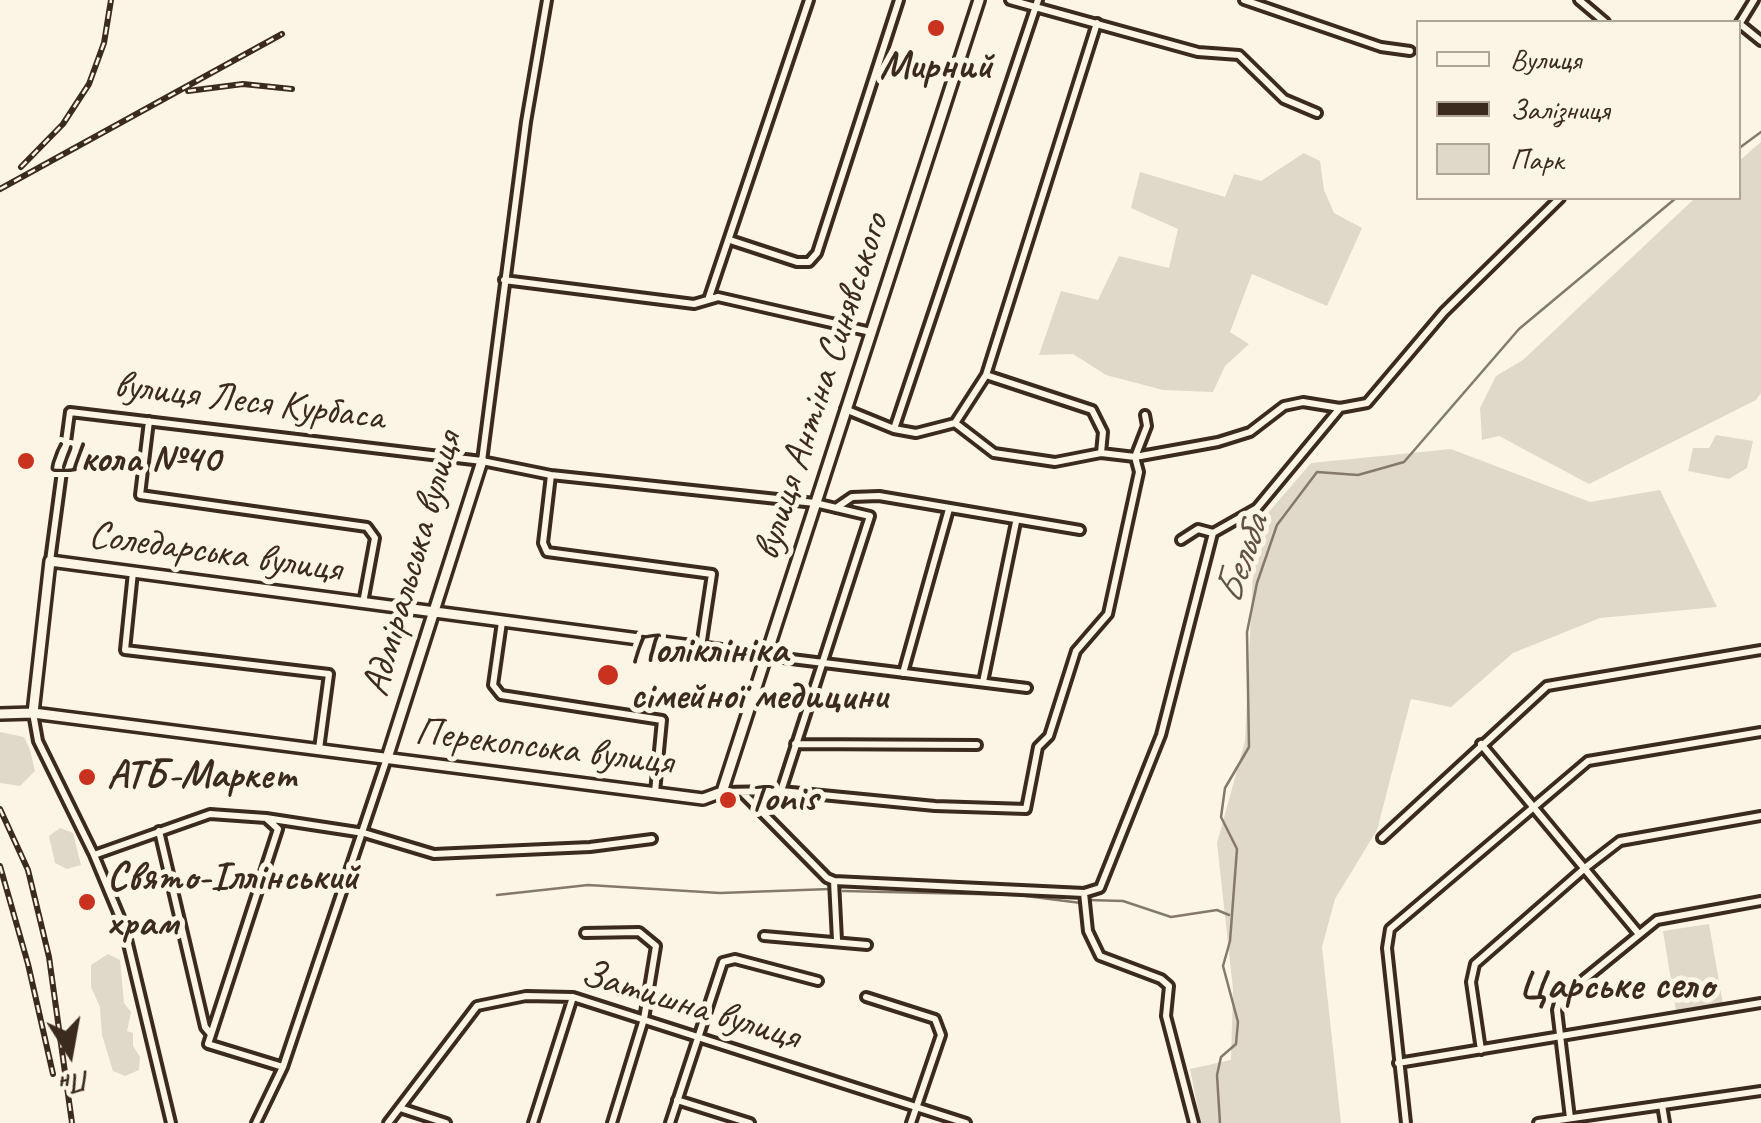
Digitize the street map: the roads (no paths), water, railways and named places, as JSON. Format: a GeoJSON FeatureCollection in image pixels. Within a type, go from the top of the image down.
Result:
{"type":"FeatureCollection","features":[{"type":"Feature","properties":{"kind":"street","name":"Адміральська вулиця"},"geometry":{"type":"LineString","coordinates":[[256,1123],[283,1067],[364,833],[482,461],[504,280],[547,0]]}},
{"type":"Feature","properties":{"kind":"street"},"geometry":{"type":"LineString","coordinates":[[708,298],[809,0]]}},
{"type":"Feature","properties":{"kind":"street"},"geometry":{"type":"LineString","coordinates":[[730,240],[798,262],[809,262],[817,253],[899,0]]}},
{"type":"Feature","properties":{"kind":"street","name":"вулиця Антіна Синявського"},"geometry":{"type":"LineString","coordinates":[[722,792],[979,0]]}},
{"type":"Feature","properties":{"kind":"street"},"geometry":{"type":"LineString","coordinates":[[1010,0],[1037,2],[1198,52],[1239,55],[1284,98],[1317,113]]}},
{"type":"Feature","properties":{"kind":"street"},"geometry":{"type":"LineString","coordinates":[[1244,0],[1271,4],[1380,46],[1410,51]]}},
{"type":"Feature","properties":{"kind":"street"},"geometry":{"type":"LineString","coordinates":[[1579,0],[1603,20]]}},
{"type":"Feature","properties":{"kind":"street"},"geometry":{"type":"LineString","coordinates":[[1741,22],[1754,0]]}},
{"type":"Feature","properties":{"kind":"street","name":"вулиця Антіна Синявського"},"geometry":{"type":"LineString","coordinates":[[894,429],[1037,2]]}},
{"type":"Feature","properties":{"kind":"street"},"geometry":{"type":"LineString","coordinates":[[845,410],[916,433],[955,423],[986,375],[1098,23]]}},
{"type":"Feature","properties":{"kind":"street"},"geometry":{"type":"LineString","coordinates":[[955,423],[994,453],[1055,462],[1101,453],[1135,457],[1244,434],[1284,406],[1359,406],[1377,395],[1444,312],[1558,200]]}},
{"type":"Feature","properties":{"kind":"street"},"geometry":{"type":"LineString","coordinates":[[504,280],[694,304],[718,297],[871,332]]}},
{"type":"Feature","properties":{"kind":"street"},"geometry":{"type":"LineString","coordinates":[[986,375],[1092,410],[1103,432],[1101,453]]}},
{"type":"Feature","properties":{"kind":"street"},"geometry":{"type":"LineString","coordinates":[[1181,540],[1198,529],[1214,533],[1257,508],[1340,408]]}},
{"type":"Feature","properties":{"kind":"street","name":"вулиця Леся Курбаса"},"geometry":{"type":"LineString","coordinates":[[50,561],[70,412],[482,461],[551,475],[815,503],[870,516],[820,664]]}},
{"type":"Feature","properties":{"kind":"street"},"geometry":{"type":"LineString","coordinates":[[722,792],[781,791],[935,806],[1026,810],[1038,747],[1048,736],[1076,651],[1108,614],[1139,472],[1135,457],[1147,426],[1146,416]]}},
{"type":"Feature","properties":{"kind":"street"},"geometry":{"type":"LineString","coordinates":[[149,421],[140,494],[367,527],[375,538],[363,602]]}},
{"type":"Feature","properties":{"kind":"street"},"geometry":{"type":"LineString","coordinates":[[551,475],[543,544],[547,552],[712,574],[701,648]]}},
{"type":"Feature","properties":{"kind":"street","name":"вулиця Леся Курбаса"},"geometry":{"type":"LineString","coordinates":[[836,508],[852,497],[879,496],[1080,530]]}},
{"type":"Feature","properties":{"kind":"street"},"geometry":{"type":"LineString","coordinates":[[903,673],[950,510]]}},
{"type":"Feature","properties":{"kind":"street"},"geometry":{"type":"LineString","coordinates":[[983,682],[1016,522]]}},
{"type":"Feature","properties":{"kind":"street"},"geometry":{"type":"LineString","coordinates":[[743,793],[827,878],[834,880],[1085,896],[1100,888],[1161,735],[1214,533]]}},
{"type":"Feature","properties":{"kind":"street"},"geometry":{"type":"LineString","coordinates":[[50,561],[33,713],[38,741],[94,854],[124,927],[171,1123]]}},
{"type":"Feature","properties":{"kind":"street","name":"Соледарська вулиця"},"geometry":{"type":"LineString","coordinates":[[50,561],[1027,688]]}},
{"type":"Feature","properties":{"kind":"street"},"geometry":{"type":"LineString","coordinates":[[133,572],[124,650],[329,674],[319,749]]}},
{"type":"Feature","properties":{"kind":"street"},"geometry":{"type":"LineString","coordinates":[[502,622],[493,685],[501,695],[662,720],[655,792]]}},
{"type":"Feature","properties":{"kind":"street"},"geometry":{"type":"LineString","coordinates":[[1382,838],[1536,693],[1557,682],[1761,650]]}},
{"type":"Feature","properties":{"kind":"street"},"geometry":{"type":"LineString","coordinates":[[781,791],[820,664]]}},
{"type":"Feature","properties":{"kind":"street","name":"Перекопська вулиця"},"geometry":{"type":"LineString","coordinates":[[0,714],[33,713],[702,799],[722,792]]}},
{"type":"Feature","properties":{"kind":"street"},"geometry":{"type":"LineString","coordinates":[[1406,1123],[1387,948],[1390,930],[1588,761],[1761,732]]}},
{"type":"Feature","properties":{"kind":"street"},"geometry":{"type":"LineString","coordinates":[[796,744],[978,745]]}},
{"type":"Feature","properties":{"kind":"street"},"geometry":{"type":"LineString","coordinates":[[1480,744],[1638,933]]}},
{"type":"Feature","properties":{"kind":"street"},"geometry":{"type":"LineString","coordinates":[[94,854],[210,814],[364,833],[434,854],[590,846],[652,838]]}},
{"type":"Feature","properties":{"kind":"street"},"geometry":{"type":"LineString","coordinates":[[1481,1050],[1471,982],[1475,964],[1586,868],[1620,841],[1761,816]]}},
{"type":"Feature","properties":{"kind":"street"},"geometry":{"type":"LineString","coordinates":[[266,818],[278,829],[208,1044],[283,1067]]}},
{"type":"Feature","properties":{"kind":"street"},"geometry":{"type":"LineString","coordinates":[[160,831],[205,1026],[211,1034]]}},
{"type":"Feature","properties":{"kind":"street"},"geometry":{"type":"LineString","coordinates":[[834,880],[838,940]]}},
{"type":"Feature","properties":{"kind":"street"},"geometry":{"type":"LineString","coordinates":[[1085,896],[1088,931],[1100,956],[1170,986],[1166,1016],[1194,1123]]}},
{"type":"Feature","properties":{"kind":"street"},"geometry":{"type":"LineString","coordinates":[[1570,1118],[1560,999],[1638,933],[1665,916],[1761,901]]}},
{"type":"Feature","properties":{"kind":"street"},"geometry":{"type":"LineString","coordinates":[[585,933],[639,932],[656,946],[644,1019],[612,1123]]}},
{"type":"Feature","properties":{"kind":"street"},"geometry":{"type":"LineString","coordinates":[[764,936],[867,945]]}},
{"type":"Feature","properties":{"kind":"street"},"geometry":{"type":"LineString","coordinates":[[670,1123],[720,968],[735,959],[818,982]]}},
{"type":"Feature","properties":{"kind":"street","name":"Затишна вулиця"},"geometry":{"type":"LineString","coordinates":[[388,1123],[477,1006],[526,996],[573,996],[966,1123]]}},
{"type":"Feature","properties":{"kind":"street"},"geometry":{"type":"LineString","coordinates":[[532,1123],[573,996]]}},
{"type":"Feature","properties":{"kind":"street"},"geometry":{"type":"LineString","coordinates":[[866,996],[935,1019],[941,1035],[911,1123]]}},
{"type":"Feature","properties":{"kind":"street"},"geometry":{"type":"LineString","coordinates":[[1398,1063],[1761,1003]]}},
{"type":"Feature","properties":{"kind":"street"},"geometry":{"type":"LineString","coordinates":[[1538,1123],[1761,1091]]}},
{"type":"Feature","properties":{"kind":"street"},"geometry":{"type":"LineString","coordinates":[[677,1100],[745,1122]]}},
{"type":"Feature","properties":{"kind":"street"},"geometry":{"type":"LineString","coordinates":[[1662,1106],[1665,1123]]}},
{"type":"Feature","properties":{"kind":"street"},"geometry":{"type":"LineString","coordinates":[[400,1108],[446,1123]]}},
{"type":"Feature","properties":{"kind":"waterway","name":"Бельба"},"geometry":{"type":"LineString","coordinates":[[1741,147],[1761,132]]}},
{"type":"Feature","properties":{"kind":"waterway","name":"Бельба"},"geometry":{"type":"LineString","coordinates":[[1220,1123],[1217,1075],[1221,1057],[1236,1044],[1238,1022],[1223,966],[1230,941],[1237,849],[1221,817],[1225,788],[1249,747],[1247,632],[1257,583],[1277,525],[1317,472],[1358,475],[1404,462],[1519,329],[1674,200]]}},
{"type":"Feature","properties":{"kind":"waterway"},"geometry":{"type":"LineString","coordinates":[[497,895],[588,885],[720,893],[830,889]]}},
{"type":"Feature","properties":{"kind":"waterway"},"geometry":{"type":"LineString","coordinates":[[843,891],[1018,895],[1081,903]]}},
{"type":"Feature","properties":{"kind":"waterway"},"geometry":{"type":"LineString","coordinates":[[1088,900],[1123,901],[1171,917],[1217,910],[1229,915]]}},
{"type":"Feature","properties":{"kind":"railway"},"geometry":{"type":"LineString","coordinates":[[21,167],[63,124],[89,84],[104,43],[111,0]]}},
{"type":"Feature","properties":{"kind":"railway"},"geometry":{"type":"LineString","coordinates":[[0,189],[282,34]]}},
{"type":"Feature","properties":{"kind":"railway"},"geometry":{"type":"LineString","coordinates":[[188,91],[243,84],[292,89]]}},
{"type":"Feature","properties":{"kind":"railway"},"geometry":{"type":"LineString","coordinates":[[0,809],[28,870],[49,957],[72,1123]]}},
{"type":"Feature","properties":{"kind":"railway"},"geometry":{"type":"LineString","coordinates":[[0,866],[53,1074]]}},
{"type":"Feature","properties":{"kind":"place","name":"Мирний"},"geometry":{"type":"Point","coordinates":[936,28]}},
{"type":"Feature","properties":{"kind":"place","name":"Школа №40"},"geometry":{"type":"Point","coordinates":[26,461]}},
{"type":"Feature","properties":{"kind":"place","name":"Поліклініка сімейної медицини"},"geometry":{"type":"Point","coordinates":[608,675]}},
{"type":"Feature","properties":{"kind":"place","name":"АТБ-Маркет"},"geometry":{"type":"Point","coordinates":[87,777]}},
{"type":"Feature","properties":{"kind":"place","name":"Tonis"},"geometry":{"type":"Point","coordinates":[728,800]}},
{"type":"Feature","properties":{"kind":"place","name":"Свято-Іллінський храм"},"geometry":{"type":"Point","coordinates":[87,902]}},
{"type":"Feature","properties":{"kind":"district","name":"Царське село"},"geometry":{"type":"Point","coordinates":[1616,987]}}]}
